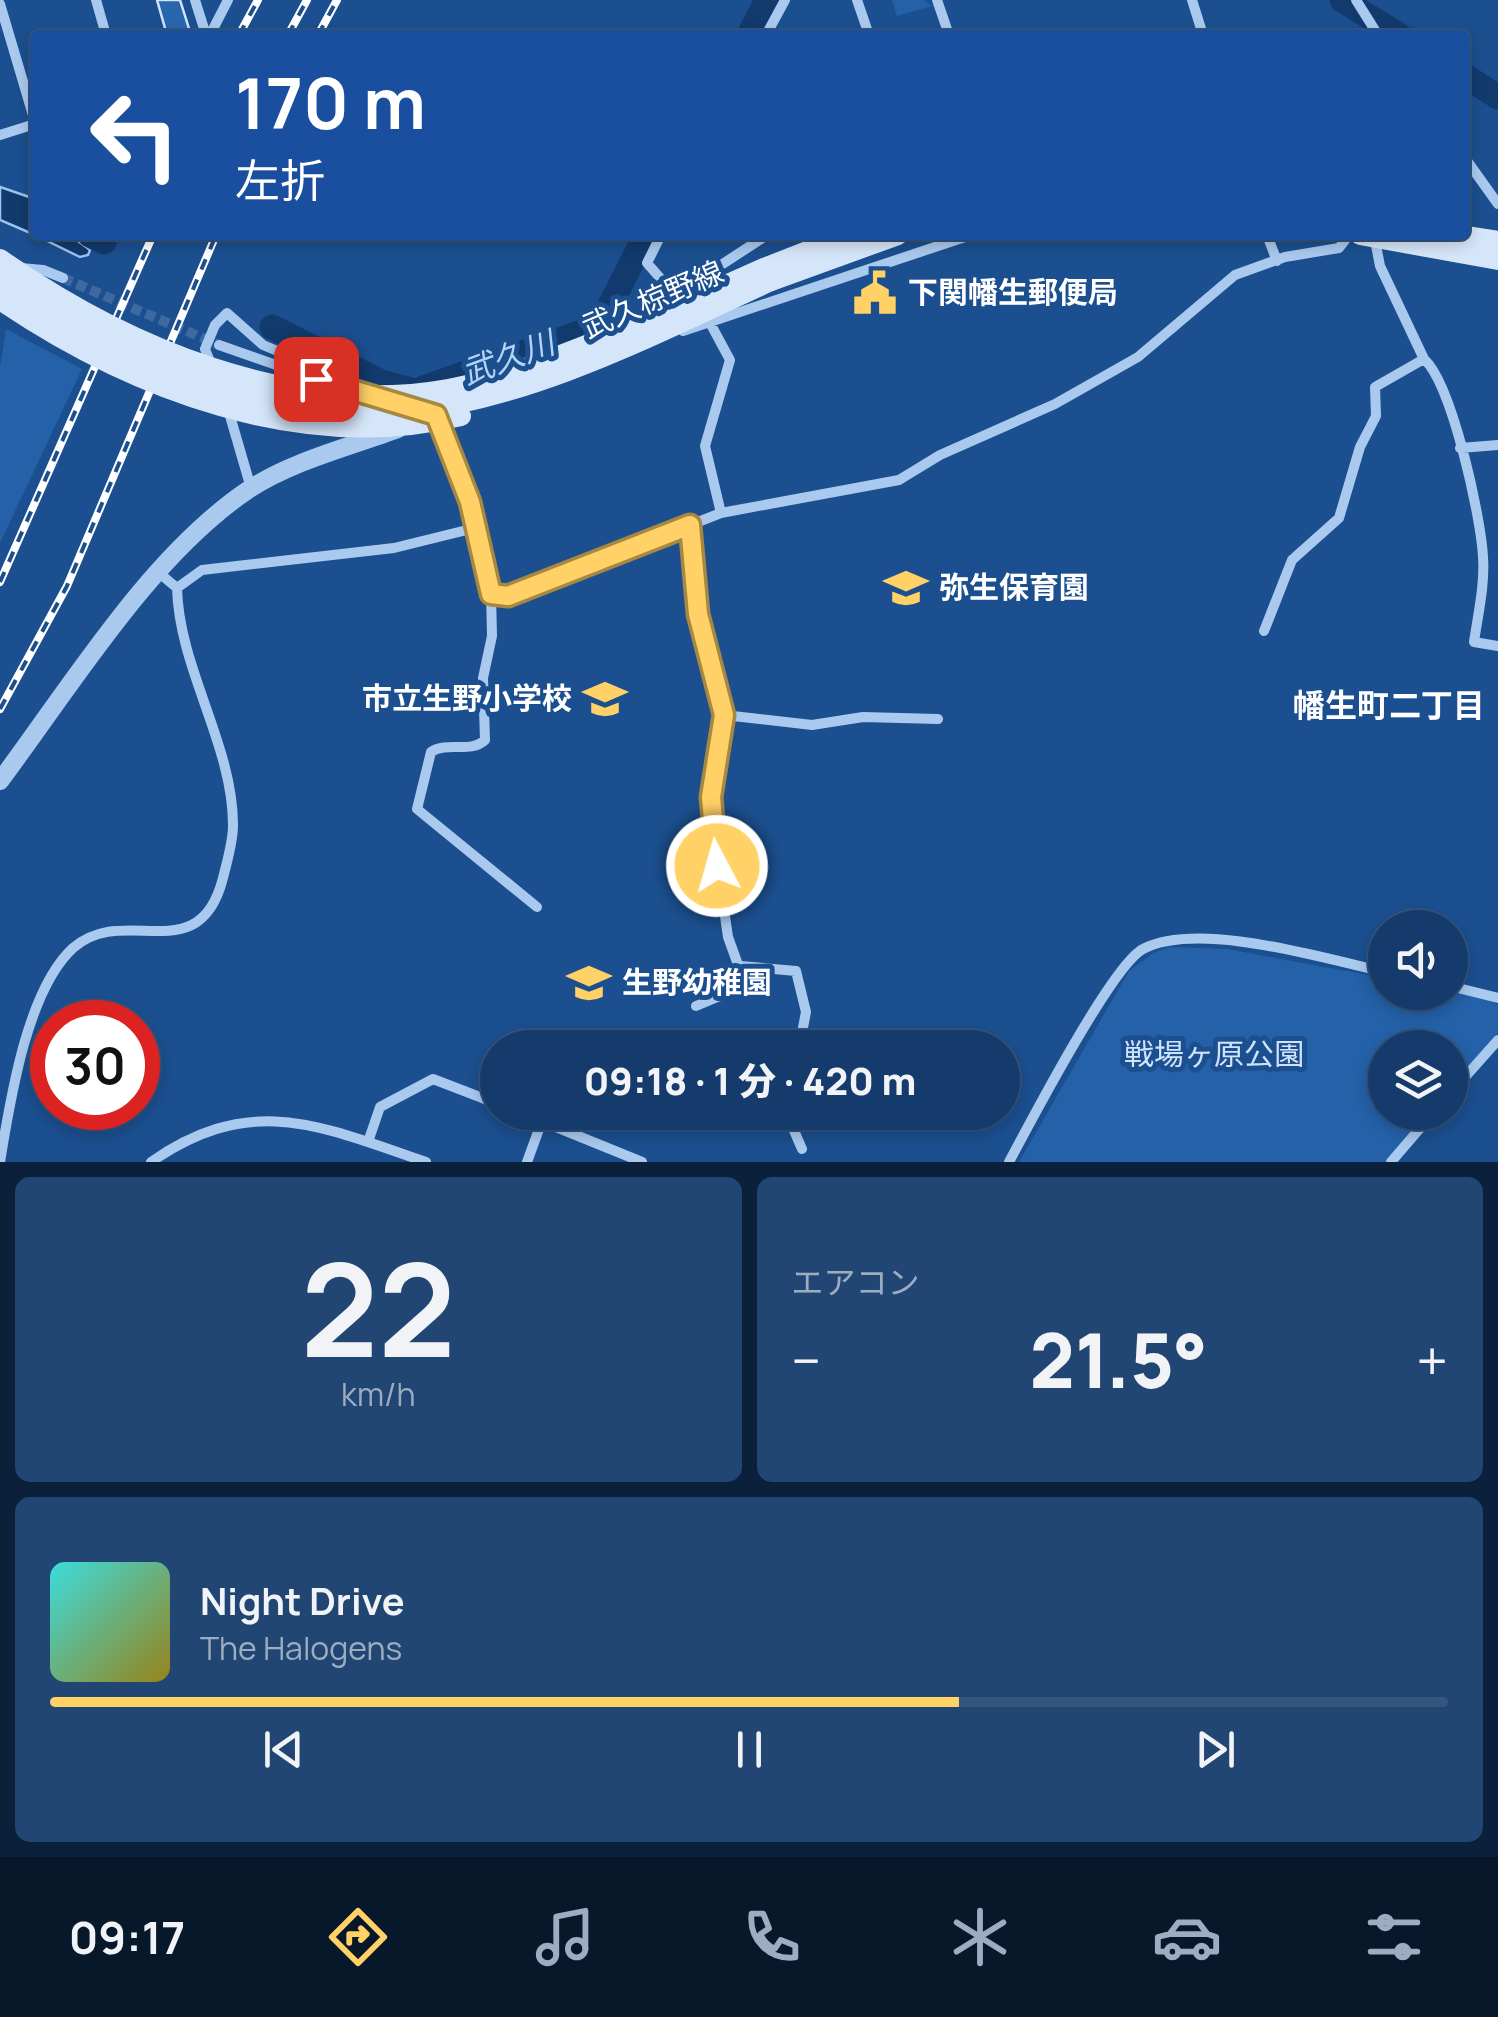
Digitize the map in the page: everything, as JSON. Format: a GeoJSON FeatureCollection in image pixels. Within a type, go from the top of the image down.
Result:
{"type":"FeatureCollection","features":[{"type":"Feature","properties":{"kind":"main road"},"geometry":{"type":"LineString","coordinates":[[1470,236],[1498,240]]}},
{"type":"Feature","properties":{"kind":"main road","name":"武久椋野線"},"geometry":{"type":"LineString","coordinates":[[0,280],[103,342],[202,381],[250,394],[402,405],[516,379],[638,332],[838,240]]}},
{"type":"Feature","properties":{"kind":"main road","name":"武久椋野線"},"geometry":{"type":"LineString","coordinates":[[767,274],[881,240]]}},
{"type":"Feature","properties":{"kind":"main road"},"geometry":{"type":"LineString","coordinates":[[1390,240],[1498,260]]}},
{"type":"Feature","properties":{"kind":"main road"},"geometry":{"type":"LineString","coordinates":[[0,258],[91,314],[168,350],[243,376],[338,395],[452,388],[638,332]]}},
{"type":"Feature","properties":{"kind":"main road"},"geometry":{"type":"LineString","coordinates":[[0,300],[76,347],[190,396],[266,417],[344,428],[415,425],[488,408],[638,332]]}},
{"type":"Feature","properties":{"kind":"street"},"geometry":{"type":"LineString","coordinates":[[96,0],[105,30]]}},
{"type":"Feature","properties":{"kind":"street"},"geometry":{"type":"LineString","coordinates":[[195,0],[206,30]]}},
{"type":"Feature","properties":{"kind":"street"},"geometry":{"type":"LineString","coordinates":[[211,30],[228,0]]}},
{"type":"Feature","properties":{"kind":"street"},"geometry":{"type":"LineString","coordinates":[[769,30],[788,0]]}},
{"type":"Feature","properties":{"kind":"street"},"geometry":{"type":"LineString","coordinates":[[857,0],[867,30]]}},
{"type":"Feature","properties":{"kind":"street"},"geometry":{"type":"LineString","coordinates":[[937,0],[946,30]]}},
{"type":"Feature","properties":{"kind":"street"},"geometry":{"type":"LineString","coordinates":[[1192,0],[1202,30]]}},
{"type":"Feature","properties":{"kind":"street"},"geometry":{"type":"LineString","coordinates":[[1356,0],[1375,30]]}},
{"type":"Feature","properties":{"kind":"street"},"geometry":{"type":"LineString","coordinates":[[0,4],[30,106]]}},
{"type":"Feature","properties":{"kind":"street"},"geometry":{"type":"LineString","coordinates":[[0,136],[30,125]]}},
{"type":"Feature","properties":{"kind":"street"},"geometry":{"type":"LineString","coordinates":[[1470,165],[1498,204]]}},
{"type":"Feature","properties":{"kind":"street"},"geometry":{"type":"LineString","coordinates":[[658,240],[647,263],[672,296],[712,323],[730,360],[705,446],[722,513]]}},
{"type":"Feature","properties":{"kind":"street"},"geometry":{"type":"LineString","coordinates":[[552,370],[759,240]]}},
{"type":"Feature","properties":{"kind":"street"},"geometry":{"type":"LineString","coordinates":[[0,782],[184,541],[251,488],[303,464],[552,370],[712,323],[772,298],[954,240]]}},
{"type":"Feature","properties":{"kind":"street"},"geometry":{"type":"LineString","coordinates":[[1269,240],[1277,261]]}},
{"type":"Feature","properties":{"kind":"street"},"geometry":{"type":"LineString","coordinates":[[491,594],[508,596],[722,513],[899,480],[940,455],[1055,404],[1138,357],[1235,275],[1277,261],[1340,248],[1346,240]]}},
{"type":"Feature","properties":{"kind":"street"},"geometry":{"type":"LineString","coordinates":[[1370,240],[1424,359],[1448,399],[1483,554],[1474,642],[1498,646]]}},
{"type":"Feature","properties":{"kind":"street"},"geometry":{"type":"LineString","coordinates":[[0,272],[27,267],[63,278]]}},
{"type":"Feature","properties":{"kind":"street"},"geometry":{"type":"LineString","coordinates":[[251,488],[244,452],[206,348],[214,325],[228,313],[263,345],[436,415],[465,488],[491,594],[492,636],[483,678],[484,740],[474,747],[447,746],[430,752],[417,809],[537,906]]}},
{"type":"Feature","properties":{"kind":"street"},"geometry":{"type":"LineString","coordinates":[[219,345],[380,401],[436,415]]}},
{"type":"Feature","properties":{"kind":"street"},"geometry":{"type":"LineString","coordinates":[[1264,631],[1292,560],[1339,518],[1360,446],[1376,416],[1375,387],[1424,359]]}},
{"type":"Feature","properties":{"kind":"street"},"geometry":{"type":"LineString","coordinates":[[1460,448],[1498,444]]}},
{"type":"Feature","properties":{"kind":"street"},"geometry":{"type":"LineString","coordinates":[[690,525],[698,614],[724,715],[711,787],[713,833],[728,936],[740,966],[738,986],[696,1006]]}},
{"type":"Feature","properties":{"kind":"street"},"geometry":{"type":"LineString","coordinates":[[177,588],[202,570],[394,548],[475,528]]}},
{"type":"Feature","properties":{"kind":"street"},"geometry":{"type":"LineString","coordinates":[[0,1162],[2,1139],[34,1014],[63,960],[78,944],[101,933],[170,931],[200,923],[213,907],[221,886],[233,826],[228,788],[177,588],[158,572]]}},
{"type":"Feature","properties":{"kind":"street"},"geometry":{"type":"LineString","coordinates":[[724,715],[822,725],[863,717],[938,719]]}},
{"type":"Feature","properties":{"kind":"street"},"geometry":{"type":"LineString","coordinates":[[1008,1162],[1116,978],[1147,947],[1174,940],[1219,942],[1368,969]]}},
{"type":"Feature","properties":{"kind":"street"},"geometry":{"type":"LineString","coordinates":[[740,966],[796,971],[806,1012],[802,1030]]}},
{"type":"Feature","properties":{"kind":"street"},"geometry":{"type":"LineString","coordinates":[[1468,990],[1498,998]]}},
{"type":"Feature","properties":{"kind":"street"},"geometry":{"type":"LineString","coordinates":[[1468,1074],[1498,1040]]}},
{"type":"Feature","properties":{"kind":"street"},"geometry":{"type":"LineString","coordinates":[[368,1142],[380,1107],[433,1079],[480,1097]]}},
{"type":"Feature","properties":{"kind":"street"},"geometry":{"type":"LineString","coordinates":[[150,1162],[228,1123],[255,1118],[368,1142],[426,1162]]}},
{"type":"Feature","properties":{"kind":"street"},"geometry":{"type":"LineString","coordinates":[[527,1162],[539,1130]]}},
{"type":"Feature","properties":{"kind":"street"},"geometry":{"type":"LineString","coordinates":[[564,1130],[642,1162]]}},
{"type":"Feature","properties":{"kind":"street"},"geometry":{"type":"LineString","coordinates":[[794,1130],[802,1149]]}},
{"type":"Feature","properties":{"kind":"street"},"geometry":{"type":"LineString","coordinates":[[1392,1162],[1419,1130]]}},
{"type":"Feature","properties":{"kind":"green space"},"geometry":{"type":"Polygon","coordinates":[[[892,0],[924,0],[932,6],[897,16],[892,0]]]}},
{"type":"Feature","properties":{"kind":"green space"},"geometry":{"type":"Polygon","coordinates":[[[6,329],[82,369],[0,543],[0,367],[6,329]]]}},
{"type":"Feature","properties":{"kind":"green space","name":"戦場ヶ原公園"},"geometry":{"type":"Polygon","coordinates":[[[1170,947],[1227,949],[1368,975],[1368,1010],[1468,1010],[1468,994],[1472,994],[1498,1005],[1498,1033],[1468,1067],[1468,1030],[1368,1030],[1368,1130],[1414,1130],[1385,1162],[1019,1162],[1129,971],[1153,953],[1170,947]]]}},
{"type":"Feature","properties":{"kind":"shaded area"},"geometry":{"type":"Polygon","coordinates":[[[0,187],[30,197],[30,233],[0,220],[0,187]]]}},
{"type":"Feature","properties":{"kind":"shaded area"},"geometry":{"type":"Polygon","coordinates":[[[45,240],[77,240],[90,250],[80,257],[45,240]]]}},
{"type":"Feature","properties":{"kind":"building"},"geometry":{"type":"Polygon","coordinates":[[[157,0],[180,0],[189,30],[166,30],[157,0]]]}},
{"type":"Feature","properties":{"kind":"waterway","name":"武久川"},"geometry":{"type":"LineString","coordinates":[[752,30],[767,0]]}},
{"type":"Feature","properties":{"kind":"waterway","name":"武久川"},"geometry":{"type":"LineString","coordinates":[[1342,0],[1391,30]]}},
{"type":"Feature","properties":{"kind":"waterway","name":"武久川"},"geometry":{"type":"LineString","coordinates":[[1470,79],[1498,97]]}},
{"type":"Feature","properties":{"kind":"waterway","name":"武久川"},"geometry":{"type":"LineString","coordinates":[[100,240],[104,242]]}},
{"type":"Feature","properties":{"kind":"waterway","name":"武久川"},"geometry":{"type":"LineString","coordinates":[[272,327],[381,382],[415,391],[593,328],[605,315],[643,240]]}},
{"type":"Feature","properties":{"kind":"tunnel"},"geometry":{"type":"LineString","coordinates":[[63,278],[219,345]]}},
{"type":"Feature","properties":{"kind":"railway"},"geometry":{"type":"LineString","coordinates":[[242,30],[258,0]]}},
{"type":"Feature","properties":{"kind":"railway"},"geometry":{"type":"LineString","coordinates":[[291,30],[307,0]]}},
{"type":"Feature","properties":{"kind":"railway"},"geometry":{"type":"LineString","coordinates":[[321,30],[337,0]]}},
{"type":"Feature","properties":{"kind":"railway"},"geometry":{"type":"LineString","coordinates":[[0,582],[151,240]]}},
{"type":"Feature","properties":{"kind":"railway"},"geometry":{"type":"LineString","coordinates":[[0,709],[67,586],[214,240]]}},
{"type":"Feature","properties":{"kind":"place","name":"下関幡生郵便局"},"geometry":{"type":"Point","coordinates":[875,293]}},
{"type":"Feature","properties":{"kind":"place","name":"弥生保育園"},"geometry":{"type":"Point","coordinates":[906,588]}},
{"type":"Feature","properties":{"kind":"place","name":"市立生野小学校"},"geometry":{"type":"Point","coordinates":[605,699]}},
{"type":"Feature","properties":{"kind":"place","name":"生野幼稚園"},"geometry":{"type":"Point","coordinates":[589,983]}},
{"type":"Feature","properties":{"kind":"district","name":"幡生町二丁目"},"geometry":{"type":"Point","coordinates":[1389,706]}},
{"type":"Feature","properties":{"kind":"route"},"geometry":{"type":"LineString","coordinates":[[316,379],[436,415],[470,502],[491,594],[508,596],[612,559],[690,525],[698,614],[724,715],[711,797],[717,866]]}}]}
